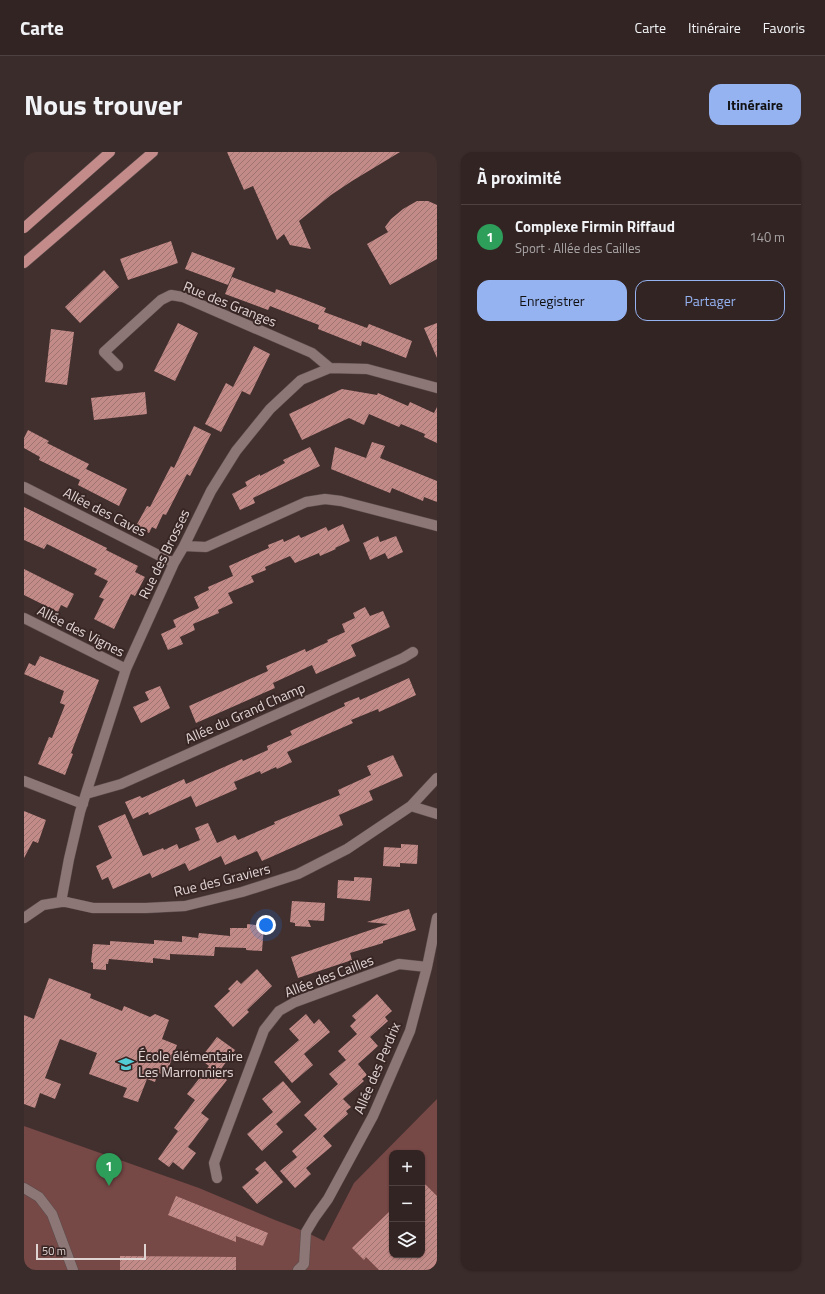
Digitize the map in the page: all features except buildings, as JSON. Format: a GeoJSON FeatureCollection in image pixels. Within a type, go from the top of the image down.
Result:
{"type":"FeatureCollection","features":[{"type":"Feature","properties":{"kind":"main road"},"geometry":{"type":"LineString","coordinates":[[24,228],[110,152]]}},
{"type":"Feature","properties":{"kind":"main road"},"geometry":{"type":"LineString","coordinates":[[24,263],[153,152]]}},
{"type":"Feature","properties":{"kind":"street","name":"Rue des Granges"},"geometry":{"type":"LineString","coordinates":[[118,366],[104,352],[161,300],[171,296],[183,297],[312,353],[330,368]]}},
{"type":"Feature","properties":{"kind":"street","name":"Rue des Brosses"},"geometry":{"type":"LineString","coordinates":[[61,902],[69,859],[84,799],[126,669],[174,563],[211,491],[236,450],[270,409],[301,380],[330,368],[367,369],[435,384]]}},
{"type":"Feature","properties":{"kind":"street","name":"Allée des Caves"},"geometry":{"type":"LineString","coordinates":[[24,487],[174,563]]}},
{"type":"Feature","properties":{"kind":"street"},"geometry":{"type":"LineString","coordinates":[[184,546],[206,547],[306,502],[325,499],[348,503],[437,526]]}},
{"type":"Feature","properties":{"kind":"street","name":"Allée des Vignes"},"geometry":{"type":"LineString","coordinates":[[24,618],[126,669]]}},
{"type":"Feature","properties":{"kind":"street","name":"Allée du Grand Champ"},"geometry":{"type":"LineString","coordinates":[[84,799],[121,784],[413,652]]}},
{"type":"Feature","properties":{"kind":"street","name":"Rue des Graviers"},"geometry":{"type":"LineString","coordinates":[[24,918],[43,905],[61,902],[93,908],[185,906],[242,892],[298,874],[346,850],[411,806],[437,778]]}},
{"type":"Feature","properties":{"kind":"street"},"geometry":{"type":"LineString","coordinates":[[24,781],[84,799]]}},
{"type":"Feature","properties":{"kind":"street"},"geometry":{"type":"LineString","coordinates":[[411,806],[437,814]]}},
{"type":"Feature","properties":{"kind":"street","name":"Allée des Perdrix"},"geometry":{"type":"LineString","coordinates":[[298,1270],[304,1264],[306,1232],[314,1217],[328,1199],[373,1116],[410,1031],[427,967],[437,918]]}},
{"type":"Feature","properties":{"kind":"street","name":"Allée des Cailles"},"geometry":{"type":"LineString","coordinates":[[217,1178],[214,1163],[264,1030],[278,1011],[295,1002],[399,964],[427,967]]}},
{"type":"Feature","properties":{"kind":"street"},"geometry":{"type":"LineString","coordinates":[[24,1188],[39,1197],[52,1214],[73,1270]]}},
{"type":"Feature","properties":{"kind":"shaded area"},"geometry":{"type":"Polygon","coordinates":[[[437,1099],[437,1270],[24,1270],[24,1126],[199,1188],[306,1232],[324,1241],[354,1183],[437,1099]]]}},
{"type":"Feature","properties":{"kind":"place","name":"École élémentaire Les Marronniers"},"geometry":{"type":"Point","coordinates":[126,1064]}},
{"type":"Feature","properties":{"kind":"place","name":"Complexe Firmin Riffaud"},"geometry":{"type":"Point","coordinates":[109,1186]}}]}
